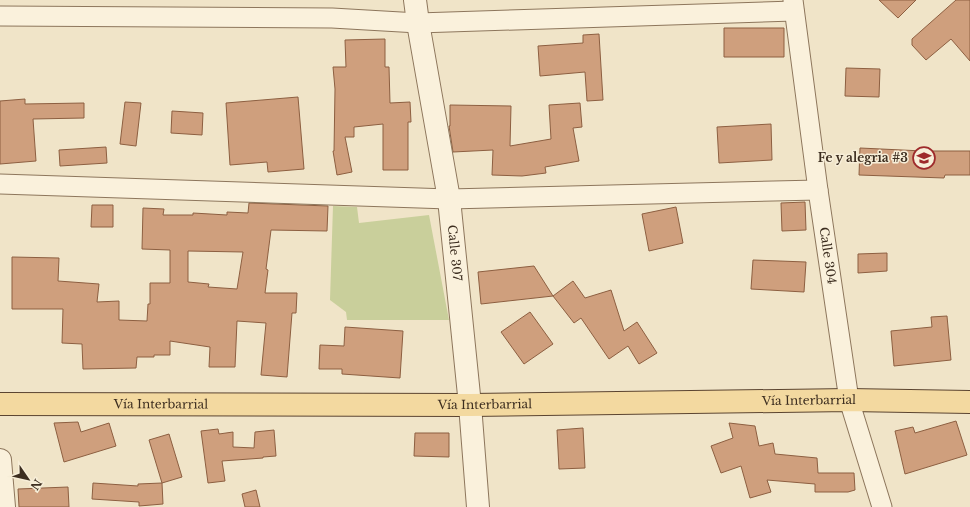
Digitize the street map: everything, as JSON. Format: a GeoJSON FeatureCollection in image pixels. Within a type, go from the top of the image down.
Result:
{"type":"FeatureCollection","features":[{"type":"Feature","properties":{"kind":"main road","name":"Vía Interbarrial"},"geometry":{"type":"LineString","coordinates":[[0,404],[470,405],[849,400],[970,402]]}},
{"type":"Feature","properties":{"kind":"street","name":"Calle 307"},"geometry":{"type":"LineString","coordinates":[[415,0],[449,199],[470,405],[478,507]]}},
{"type":"Feature","properties":{"kind":"street"},"geometry":{"type":"LineString","coordinates":[[0,16],[332,18],[418,23],[794,5]]}},
{"type":"Feature","properties":{"kind":"street","name":"Calle 304"},"geometry":{"type":"LineString","coordinates":[[794,5],[818,190],[849,400],[882,507]]}},
{"type":"Feature","properties":{"kind":"street"},"geometry":{"type":"LineString","coordinates":[[0,184],[449,199],[818,190]]}},
{"type":"Feature","properties":{"kind":"street"},"geometry":{"type":"LineString","coordinates":[[0,460],[4,507]]}},
{"type":"Feature","properties":{"kind":"green space"},"geometry":{"type":"Polygon","coordinates":[[[333,206],[357,207],[359,223],[429,215],[449,320],[347,320],[346,312],[330,300],[333,206]]]}},
{"type":"Feature","properties":{"kind":"building"},"geometry":{"type":"Polygon","coordinates":[[[879,0],[916,0],[898,18],[879,0]]]}},
{"type":"Feature","properties":{"kind":"building"},"geometry":{"type":"Polygon","coordinates":[[[956,0],[970,0],[970,61],[951,39],[926,60],[912,45],[912,39],[956,0]]]}},
{"type":"Feature","properties":{"kind":"building"},"geometry":{"type":"Polygon","coordinates":[[[724,28],[784,28],[784,57],[724,57],[724,28]]]}},
{"type":"Feature","properties":{"kind":"building"},"geometry":{"type":"Polygon","coordinates":[[[599,34],[603,100],[587,101],[585,72],[540,76],[538,46],[583,43],[583,35],[599,34]]]}},
{"type":"Feature","properties":{"kind":"building"},"geometry":{"type":"Polygon","coordinates":[[[385,39],[385,67],[389,67],[390,103],[410,102],[411,122],[408,122],[408,170],[383,170],[383,124],[354,127],[354,137],[345,137],[352,172],[337,175],[333,151],[335,89],[333,67],[346,67],[345,40],[385,39]]]}},
{"type":"Feature","properties":{"kind":"building"},"geometry":{"type":"Polygon","coordinates":[[[846,68],[880,69],[879,97],[845,96],[846,68]]]}},
{"type":"Feature","properties":{"kind":"building"},"geometry":{"type":"Polygon","coordinates":[[[298,97],[304,169],[268,172],[267,162],[230,165],[226,103],[298,97]]]}},
{"type":"Feature","properties":{"kind":"building"},"geometry":{"type":"Polygon","coordinates":[[[25,99],[25,104],[84,103],[84,118],[33,119],[36,161],[0,164],[0,101],[25,99]]]}},
{"type":"Feature","properties":{"kind":"building"},"geometry":{"type":"Polygon","coordinates":[[[125,102],[141,103],[136,146],[120,144],[125,102]]]}},
{"type":"Feature","properties":{"kind":"building"},"geometry":{"type":"Polygon","coordinates":[[[580,103],[582,127],[573,128],[579,161],[545,167],[546,173],[522,176],[492,175],[493,150],[453,152],[449,126],[450,105],[511,106],[510,146],[551,139],[549,105],[580,103]]]}},
{"type":"Feature","properties":{"kind":"building"},"geometry":{"type":"Polygon","coordinates":[[[172,111],[203,113],[202,135],[171,133],[172,111]]]}},
{"type":"Feature","properties":{"kind":"building"},"geometry":{"type":"Polygon","coordinates":[[[771,124],[772,160],[719,163],[717,127],[771,124]]]}},
{"type":"Feature","properties":{"kind":"building"},"geometry":{"type":"Polygon","coordinates":[[[106,147],[107,163],[60,166],[59,150],[106,147]]]}},
{"type":"Feature","properties":{"kind":"building"},"geometry":{"type":"Polygon","coordinates":[[[860,148],[923,151],[970,151],[970,175],[945,175],[944,178],[859,175],[860,148]]]}},
{"type":"Feature","properties":{"kind":"building"},"geometry":{"type":"Polygon","coordinates":[[[805,202],[806,230],[782,231],[781,203],[805,202]]]}},
{"type":"Feature","properties":{"kind":"building"},"geometry":{"type":"Polygon","coordinates":[[[249,203],[328,206],[327,231],[271,230],[266,269],[268,270],[265,293],[297,293],[296,313],[292,313],[287,377],[261,375],[266,323],[237,321],[235,367],[209,367],[210,347],[170,341],[170,355],[137,357],[136,368],[83,369],[82,344],[62,343],[63,309],[12,309],[12,257],[59,258],[58,281],[99,284],[97,302],[119,301],[119,320],[147,321],[148,304],[150,304],[150,283],[170,283],[170,250],[142,249],[143,208],[164,209],[163,215],[193,215],[193,213],[227,215],[227,212],[248,213],[249,203]],[[188,251],[188,282],[209,284],[208,287],[237,289],[243,252],[188,251]]]}},
{"type":"Feature","properties":{"kind":"building"},"geometry":{"type":"Polygon","coordinates":[[[92,205],[113,205],[113,227],[91,227],[92,205]]]}},
{"type":"Feature","properties":{"kind":"building"},"geometry":{"type":"Polygon","coordinates":[[[676,207],[683,243],[649,251],[642,214],[676,207]]]}},
{"type":"Feature","properties":{"kind":"building"},"geometry":{"type":"Polygon","coordinates":[[[887,253],[887,271],[858,273],[858,254],[887,253]]]}},
{"type":"Feature","properties":{"kind":"building"},"geometry":{"type":"Polygon","coordinates":[[[753,260],[806,262],[804,292],[751,289],[753,260]]]}},
{"type":"Feature","properties":{"kind":"building"},"geometry":{"type":"Polygon","coordinates":[[[534,266],[553,296],[481,304],[478,272],[534,266]]]}},
{"type":"Feature","properties":{"kind":"building"},"geometry":{"type":"Polygon","coordinates":[[[573,281],[585,298],[611,290],[624,331],[637,322],[657,353],[639,364],[628,346],[609,359],[581,318],[574,323],[553,296],[573,281]]]}},
{"type":"Feature","properties":{"kind":"building"},"geometry":{"type":"Polygon","coordinates":[[[530,312],[553,344],[524,364],[501,332],[530,312]]]}},
{"type":"Feature","properties":{"kind":"building"},"geometry":{"type":"Polygon","coordinates":[[[947,316],[951,360],[894,366],[891,331],[932,327],[931,317],[947,316]]]}},
{"type":"Feature","properties":{"kind":"building"},"geometry":{"type":"Polygon","coordinates":[[[345,327],[403,331],[400,378],[342,374],[342,369],[319,369],[320,345],[344,346],[345,327]]]}},
{"type":"Feature","properties":{"kind":"building"},"geometry":{"type":"Polygon","coordinates":[[[956,421],[967,455],[905,474],[895,431],[913,427],[915,433],[956,421]]]}},
{"type":"Feature","properties":{"kind":"building"},"geometry":{"type":"Polygon","coordinates":[[[78,422],[81,432],[109,423],[116,446],[64,462],[54,423],[78,422]]]}},
{"type":"Feature","properties":{"kind":"building"},"geometry":{"type":"Polygon","coordinates":[[[729,423],[755,426],[759,446],[773,443],[775,454],[817,458],[818,473],[854,473],[855,490],[848,492],[815,492],[815,484],[767,480],[771,492],[750,498],[741,466],[721,473],[711,446],[733,438],[729,423]]]}},
{"type":"Feature","properties":{"kind":"building"},"geometry":{"type":"Polygon","coordinates":[[[583,428],[585,468],[559,469],[557,430],[583,428]]]}},
{"type":"Feature","properties":{"kind":"building"},"geometry":{"type":"Polygon","coordinates":[[[218,429],[219,434],[233,432],[233,447],[254,448],[255,432],[274,430],[276,456],[222,461],[225,481],[208,483],[201,431],[218,429]]]}},
{"type":"Feature","properties":{"kind":"building"},"geometry":{"type":"Polygon","coordinates":[[[415,433],[449,433],[449,457],[414,456],[415,433]]]}},
{"type":"Feature","properties":{"kind":"building"},"geometry":{"type":"Polygon","coordinates":[[[169,434],[182,477],[162,483],[149,440],[169,434]]]}},
{"type":"Feature","properties":{"kind":"building"},"geometry":{"type":"Polygon","coordinates":[[[93,483],[138,486],[138,484],[162,483],[163,504],[139,506],[139,502],[92,499],[93,483]]]}},
{"type":"Feature","properties":{"kind":"building"},"geometry":{"type":"Polygon","coordinates":[[[68,487],[69,507],[19,507],[18,489],[68,487]]]}},
{"type":"Feature","properties":{"kind":"building"},"geometry":{"type":"Polygon","coordinates":[[[256,490],[260,507],[245,507],[242,494],[256,490]]]}},
{"type":"Feature","properties":{"kind":"place","name":"Fe y alegria #3"},"geometry":{"type":"Point","coordinates":[924,158]}}]}
